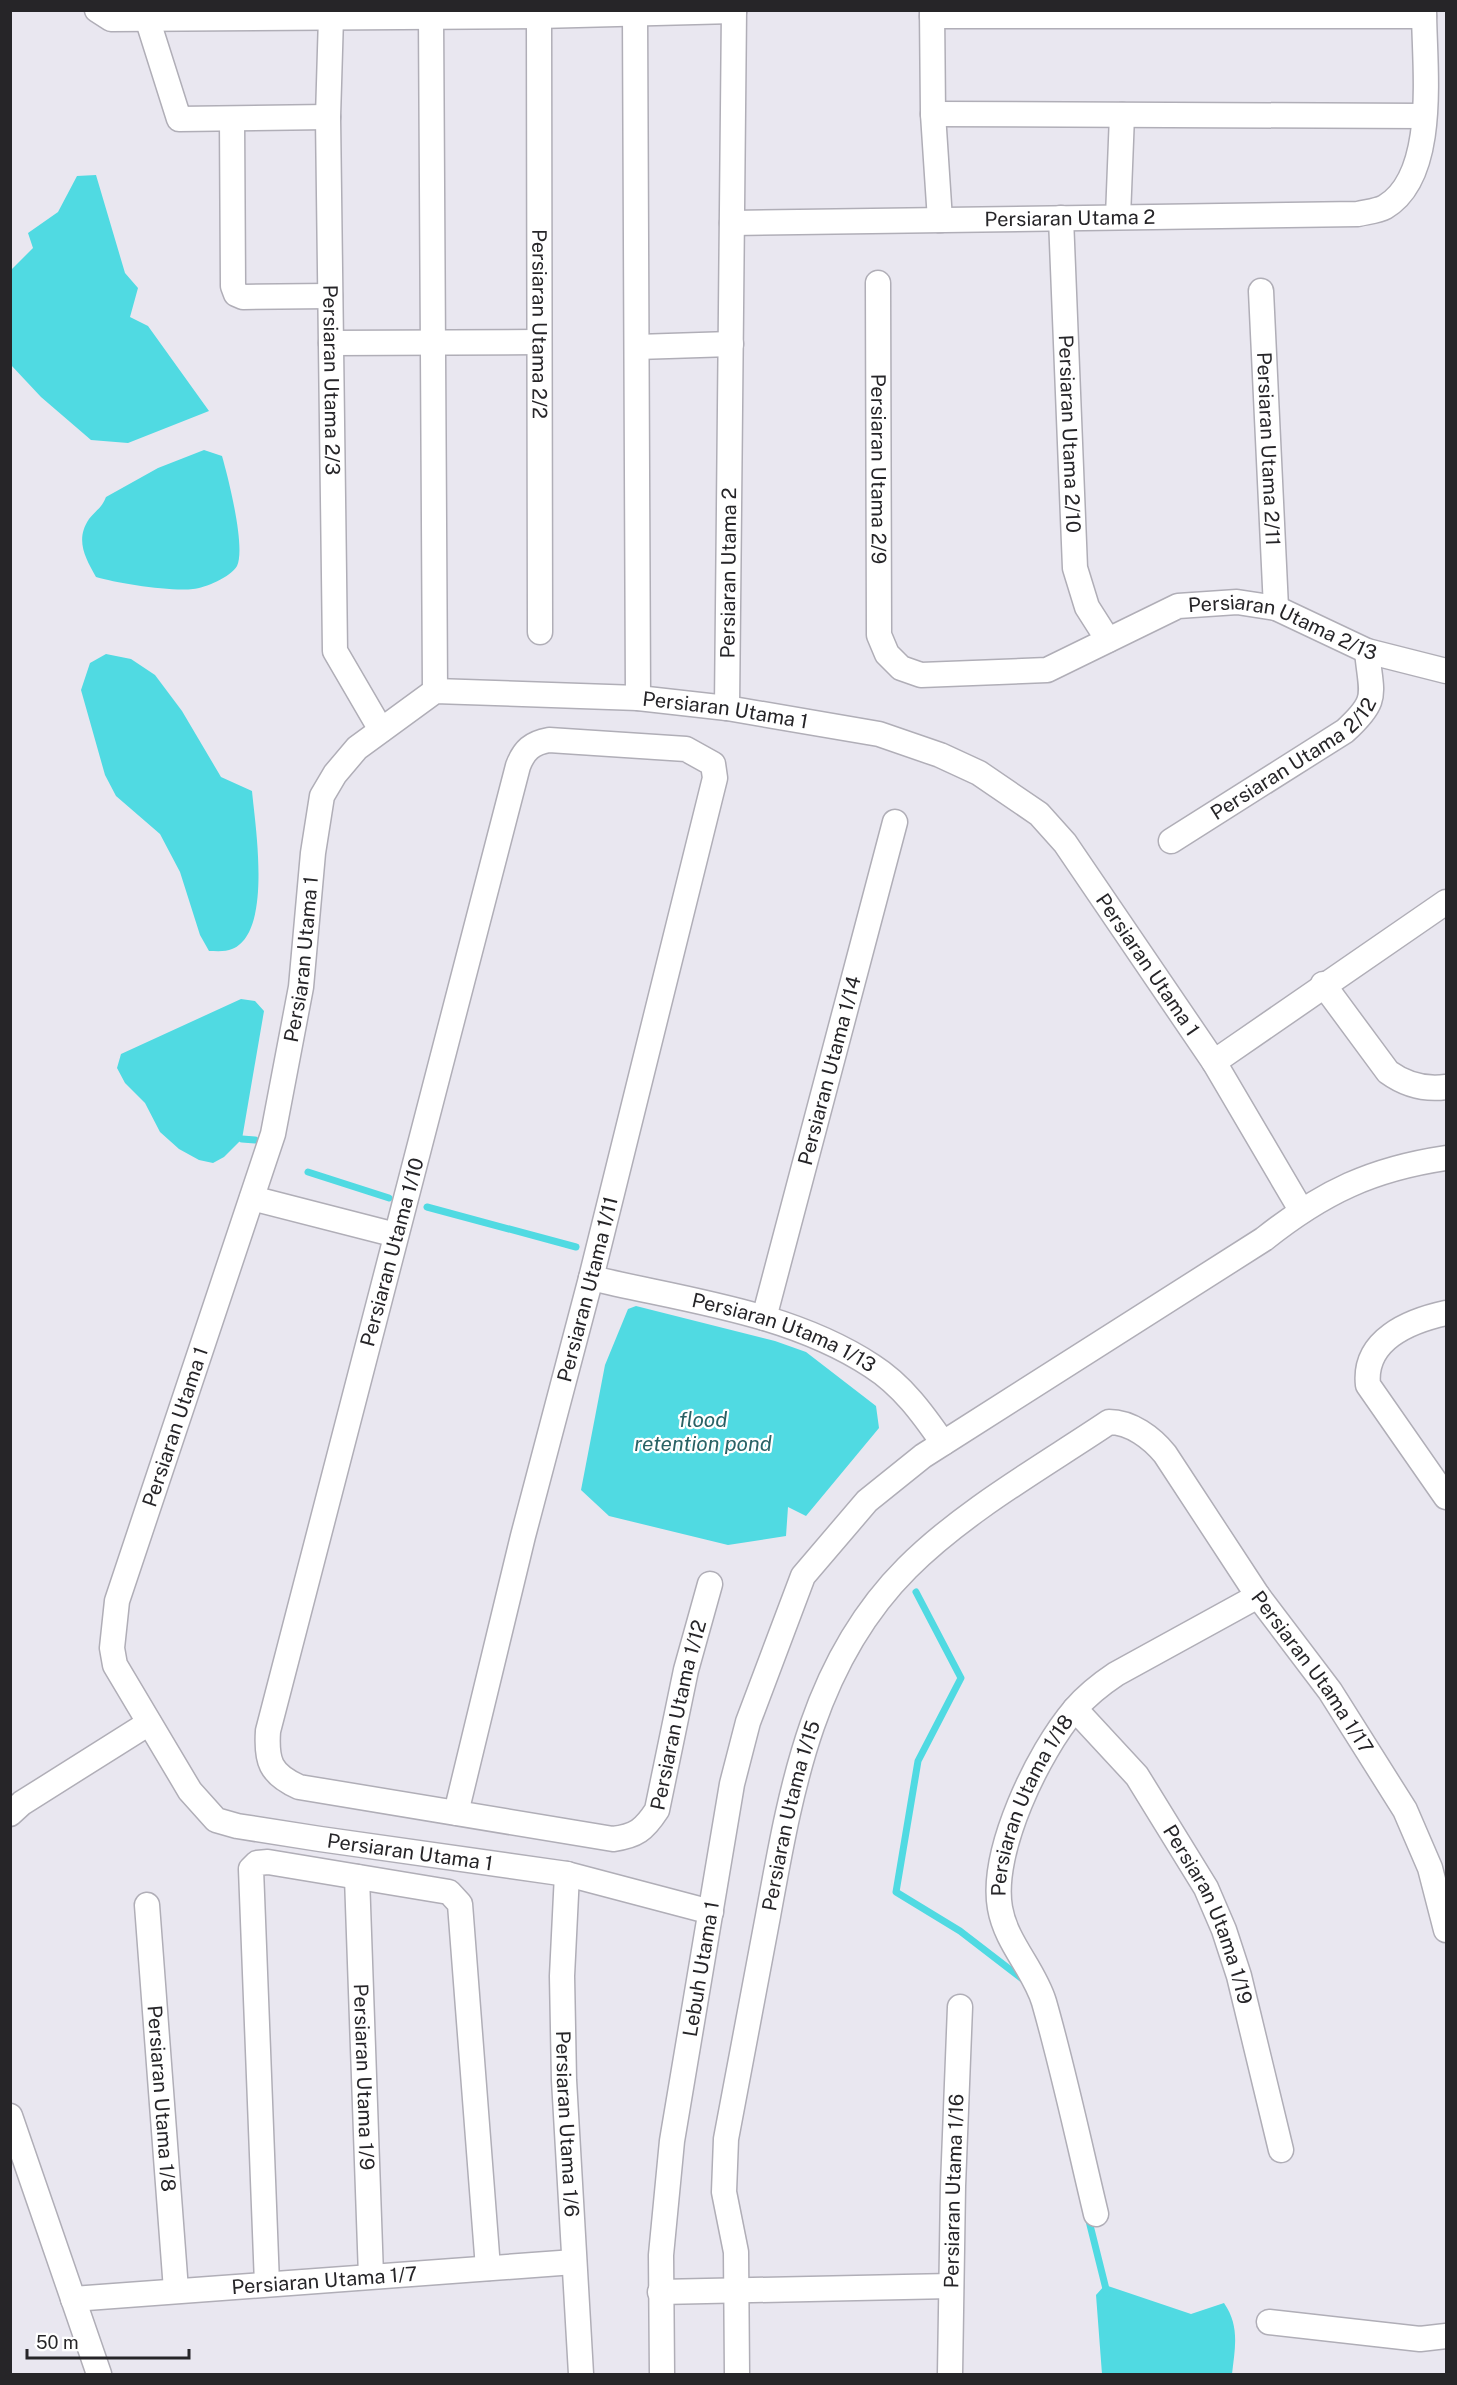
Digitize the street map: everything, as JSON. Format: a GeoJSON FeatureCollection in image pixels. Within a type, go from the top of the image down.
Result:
{"type":"FeatureCollection","features":[{"type":"Feature","properties":{"kind":"street"},"geometry":{"type":"LineString","coordinates":[[104,15],[147,18],[330,17],[365,14],[539,16],[734,11]]}},
{"type":"Feature","properties":{"kind":"street","name":"Persiaran Utama 2"},"geometry":{"type":"LineString","coordinates":[[727,708],[734,11]]}},
{"type":"Feature","properties":{"kind":"street"},"geometry":{"type":"LineString","coordinates":[[635,13],[638,698]]}},
{"type":"Feature","properties":{"kind":"street"},"geometry":{"type":"LineString","coordinates":[[933,114],[1424,116],[1424,13],[932,13],[933,114],[940,220]]}},
{"type":"Feature","properties":{"kind":"street"},"geometry":{"type":"LineString","coordinates":[[431,16],[435,691]]}},
{"type":"Feature","properties":{"kind":"street","name":"Persiaran Utama 2/2"},"geometry":{"type":"LineString","coordinates":[[539,16],[540,632]]}},
{"type":"Feature","properties":{"kind":"street","name":"Persiaran Utama 2/3"},"geometry":{"type":"LineString","coordinates":[[330,17],[328,117],[335,651],[381,730]]}},
{"type":"Feature","properties":{"kind":"street"},"geometry":{"type":"LineString","coordinates":[[147,18],[179,119],[328,117]]}},
{"type":"Feature","properties":{"kind":"street"},"geometry":{"type":"LineString","coordinates":[[1118,217],[1122,115]]}},
{"type":"Feature","properties":{"kind":"street","name":"Persiaran Utama 2"},"geometry":{"type":"LineString","coordinates":[[732,223],[1358,214],[1384,208],[1400,194],[1414,170],[1424,116]]}},
{"type":"Feature","properties":{"kind":"street"},"geometry":{"type":"LineString","coordinates":[[232,119],[233,286],[236,294],[243,297],[330,296]]}},
{"type":"Feature","properties":{"kind":"street","name":"Persiaran Utama 2/10"},"geometry":{"type":"LineString","coordinates":[[1061,218],[1075,568],[1087,607],[1108,640]]}},
{"type":"Feature","properties":{"kind":"street","name":"Persiaran Utama 2/9"},"geometry":{"type":"LineString","coordinates":[[878,283],[879,635],[887,654]]}},
{"type":"Feature","properties":{"kind":"street","name":"Persiaran Utama 2/11"},"geometry":{"type":"LineString","coordinates":[[1261,291],[1276,608]]}},
{"type":"Feature","properties":{"kind":"street"},"geometry":{"type":"LineString","coordinates":[[331,343],[538,342]]}},
{"type":"Feature","properties":{"kind":"street"},"geometry":{"type":"LineString","coordinates":[[637,347],[731,344]]}},
{"type":"Feature","properties":{"kind":"street","name":"Persiaran Utama 2/13"},"geometry":{"type":"LineString","coordinates":[[887,654],[901,668],[921,675],[1047,670],[1178,606],[1237,602],[1276,608],[1367,651],[1446,671]]}},
{"type":"Feature","properties":{"kind":"street","name":"Persiaran Utama 2/12"},"geometry":{"type":"LineString","coordinates":[[1171,841],[1345,731],[1361,716],[1372,700],[1367,651]]}},
{"type":"Feature","properties":{"kind":"street","name":"Persiaran Utama 1"},"geometry":{"type":"LineString","coordinates":[[711,1912],[567,1874],[320,1839],[216,1820],[190,1791],[115,1665],[112,1648],[117,1601],[273,1134],[301,987],[313,853],[322,796],[335,774],[357,748],[435,691],[638,698],[727,708],[879,734],[940,755],[979,773],[1039,814],[1065,843],[1091,878],[1214,1062],[1301,1210]]}},
{"type":"Feature","properties":{"kind":"street","name":"Persiaran Utama 1/10"},"geometry":{"type":"LineString","coordinates":[[456,1813],[299,1787],[283,1780],[272,1767],[267,1753],[268,1731],[523,753],[535,743],[549,740],[686,749],[713,765]]}},
{"type":"Feature","properties":{"kind":"street","name":"Persiaran Utama 1/11"},"geometry":{"type":"LineString","coordinates":[[456,1813],[523,1536],[591,1278],[713,793],[713,765]]}},
{"type":"Feature","properties":{"kind":"street","name":"Persiaran Utama 1/14"},"geometry":{"type":"LineString","coordinates":[[764,1318],[895,822]]}},
{"type":"Feature","properties":{"kind":"street"},"geometry":{"type":"LineString","coordinates":[[1214,1062],[1323,984],[1446,902]]}},
{"type":"Feature","properties":{"kind":"street"},"geometry":{"type":"LineString","coordinates":[[1323,984],[1388,1072],[1402,1082],[1419,1088],[1446,1087]]}},
{"type":"Feature","properties":{"kind":"street","name":"Lebuh Utama 1"},"geometry":{"type":"LineString","coordinates":[[662,2374],[660,2292],[672,2141],[732,1784],[748,1722],[803,1576],[867,1501],[943,1443],[1264,1239],[1301,1210],[1374,1174],[1446,1158]]}},
{"type":"Feature","properties":{"kind":"street"},"geometry":{"type":"LineString","coordinates":[[252,1198],[396,1235]]}},
{"type":"Feature","properties":{"kind":"street","name":"Persiaran Utama 1/13"},"geometry":{"type":"LineString","coordinates":[[591,1278],[764,1318],[841,1348],[874,1367],[918,1406],[943,1443]]}},
{"type":"Feature","properties":{"kind":"street"},"geometry":{"type":"LineString","coordinates":[[1446,1313],[1410,1324],[1386,1337],[1366,1368],[1368,1385],[1446,1497]]}},
{"type":"Feature","properties":{"kind":"street","name":"Persiaran Utama 1/15"},"geometry":{"type":"LineString","coordinates":[[737,2374],[736,2252],[724,2192],[726,2139],[792,1785],[822,1696],[850,1643],[878,1600],[907,1568],[954,1527],[1109,1422],[1119,1422],[1142,1434]]}},
{"type":"Feature","properties":{"kind":"street","name":"Persiaran Utama 1/17"},"geometry":{"type":"LineString","coordinates":[[1142,1434],[1166,1454],[1258,1596],[1330,1691],[1405,1810],[1430,1868],[1446,1930]]}},
{"type":"Feature","properties":{"kind":"street","name":"Persiaran Utama 1/12"},"geometry":{"type":"LineString","coordinates":[[456,1813],[613,1839],[633,1836],[650,1822],[657,1810],[686,1670],[710,1584]]}},
{"type":"Feature","properties":{"kind":"street","name":"Persiaran Utama 1/18"},"geometry":{"type":"LineString","coordinates":[[1096,2214],[1043,1999],[1005,1929],[997,1885],[1004,1848],[1037,1768],[1056,1734],[1095,1688],[1116,1674],[1258,1596]]}},
{"type":"Feature","properties":{"kind":"street","name":"Persiaran Utama 1/19"},"geometry":{"type":"LineString","coordinates":[[1075,1709],[1137,1776],[1206,1888],[1224,1930],[1239,1976],[1281,2150]]}},
{"type":"Feature","properties":{"kind":"street"},"geometry":{"type":"LineString","coordinates":[[10,1814],[22,1803],[149,1723]]}},
{"type":"Feature","properties":{"kind":"street"},"geometry":{"type":"LineString","coordinates":[[267,2284],[251,1869],[258,1863],[268,1862],[449,1892],[460,1904],[488,2268]]}},
{"type":"Feature","properties":{"kind":"street","name":"Persiaran Utama 1/6"},"geometry":{"type":"LineString","coordinates":[[567,1874],[562,1976],[564,2080],[581,2374]]}},
{"type":"Feature","properties":{"kind":"street","name":"Persiaran Utama 1/9"},"geometry":{"type":"LineString","coordinates":[[357,1877],[371,2276]]}},
{"type":"Feature","properties":{"kind":"street","name":"Persiaran Utama 1/8"},"geometry":{"type":"LineString","coordinates":[[147,1905],[176,2290]]}},
{"type":"Feature","properties":{"kind":"street","name":"Persiaran Utama 1/16"},"geometry":{"type":"LineString","coordinates":[[950,2374],[960,2007]]}},
{"type":"Feature","properties":{"kind":"street"},"geometry":{"type":"LineString","coordinates":[[10,2116],[99,2374]]}},
{"type":"Feature","properties":{"kind":"street","name":"Persiaran Utama 1/7"},"geometry":{"type":"LineString","coordinates":[[73,2299],[574,2262]]}},
{"type":"Feature","properties":{"kind":"street"},"geometry":{"type":"LineString","coordinates":[[660,2292],[951,2286]]}},
{"type":"Feature","properties":{"kind":"street"},"geometry":{"type":"LineString","coordinates":[[1269,2322],[1420,2338],[1446,2336]]}},
{"type":"Feature","properties":{"kind":"water"},"geometry":{"type":"Polygon","coordinates":[[[96,175],[125,273],[138,288],[130,317],[148,326],[209,411],[128,443],[91,440],[41,397],[11,365],[11,270],[33,248],[28,233],[58,212],[77,176],[96,175]]]}},
{"type":"Feature","properties":{"kind":"water"},"geometry":{"type":"Polygon","coordinates":[[[204,450],[222,456],[228,479],[238,528],[239,557],[234,570],[211,584],[184,590],[144,586],[96,577],[85,555],[82,541],[89,519],[106,497],[158,468],[204,450]]]}},
{"type":"Feature","properties":{"kind":"water"},"geometry":{"type":"Polygon","coordinates":[[[106,654],[131,659],[155,675],[182,711],[221,777],[252,791],[258,852],[257,901],[253,922],[245,939],[232,949],[209,951],[200,935],[180,872],[160,834],[116,796],[105,775],[81,690],[90,663],[106,654]]]}},
{"type":"Feature","properties":{"kind":"water"},"geometry":{"type":"Polygon","coordinates":[[[241,999],[255,1001],[264,1011],[242,1139],[224,1157],[213,1163],[199,1160],[179,1149],[160,1132],[145,1103],[125,1083],[117,1068],[121,1054],[241,999]]]}},
{"type":"Feature","properties":{"kind":"water","name":"flood retention pond"},"geometry":{"type":"Polygon","coordinates":[[[636,1306],[775,1341],[806,1352],[876,1406],[879,1428],[806,1516],[788,1507],[786,1536],[728,1545],[609,1516],[581,1490],[605,1365],[628,1309],[636,1306]]]}},
{"type":"Feature","properties":{"kind":"water"},"geometry":{"type":"Polygon","coordinates":[[[1105,2285],[1191,2314],[1224,2303],[1234,2329],[1232,2374],[1102,2374],[1096,2295],[1105,2285]]]}},
{"type":"Feature","properties":{"kind":"waterway"},"geometry":{"type":"LineString","coordinates":[[242,1139],[255,1140]]}},
{"type":"Feature","properties":{"kind":"waterway"},"geometry":{"type":"LineString","coordinates":[[308,1172],[389,1198]]}},
{"type":"Feature","properties":{"kind":"waterway"},"geometry":{"type":"LineString","coordinates":[[427,1207],[576,1247]]}},
{"type":"Feature","properties":{"kind":"waterway"},"geometry":{"type":"LineString","coordinates":[[916,1592],[961,1678],[918,1761],[896,1892],[960,1931],[1025,1981]]}},
{"type":"Feature","properties":{"kind":"waterway"},"geometry":{"type":"LineString","coordinates":[[1088,2217],[1107,2293]]}}]}
